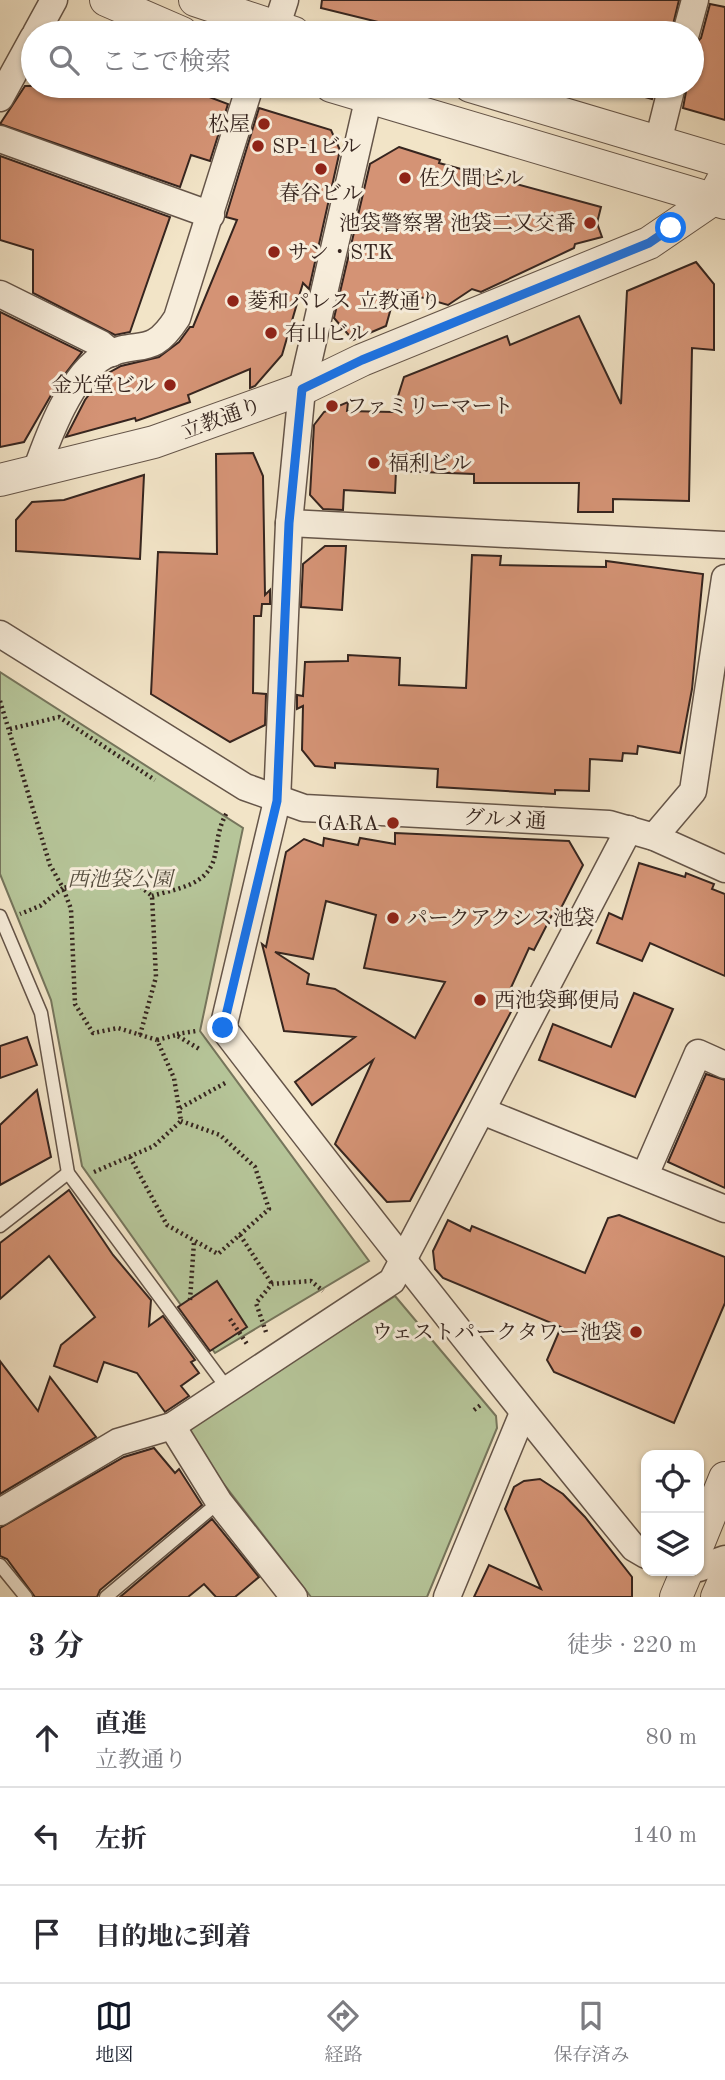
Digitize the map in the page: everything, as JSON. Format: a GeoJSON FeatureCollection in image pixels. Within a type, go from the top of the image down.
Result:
{"type":"FeatureCollection","features":[{"type":"Feature","properties":{"kind":"street"},"geometry":{"type":"LineString","coordinates":[[42,21],[54,0]]}},
{"type":"Feature","properties":{"kind":"street"},"geometry":{"type":"LineString","coordinates":[[106,0],[154,21]]}},
{"type":"Feature","properties":{"kind":"street"},"geometry":{"type":"LineString","coordinates":[[195,0],[285,20]]}},
{"type":"Feature","properties":{"kind":"street"},"geometry":{"type":"LineString","coordinates":[[689,21],[695,0]]}},
{"type":"Feature","properties":{"kind":"street"},"geometry":{"type":"LineString","coordinates":[[0,97],[21,59]]}},
{"type":"Feature","properties":{"kind":"street"},"geometry":{"type":"LineString","coordinates":[[36,471],[49,433],[90,365],[112,353],[152,345],[165,336],[177,318],[246,98]]}},
{"type":"Feature","properties":{"kind":"street"},"geometry":{"type":"LineString","coordinates":[[369,98],[302,389],[289,523],[277,801],[223,1028],[402,1262],[634,1548],[641,1552]]}},
{"type":"Feature","properties":{"kind":"street"},"geometry":{"type":"LineString","coordinates":[[376,98],[721,193]]}},
{"type":"Feature","properties":{"kind":"street"},"geometry":{"type":"LineString","coordinates":[[510,98],[725,162]]}},
{"type":"Feature","properties":{"kind":"street"},"geometry":{"type":"LineString","coordinates":[[658,142],[669,98]]}},
{"type":"Feature","properties":{"kind":"street"},"geometry":{"type":"LineString","coordinates":[[0,139],[211,215]]}},
{"type":"Feature","properties":{"kind":"street","name":"立教通り"},"geometry":{"type":"LineString","coordinates":[[0,480],[153,442],[302,389],[374,355],[649,243],[721,193]]}},
{"type":"Feature","properties":{"kind":"street"},"geometry":{"type":"LineString","coordinates":[[0,294],[101,344],[112,353]]}},
{"type":"Feature","properties":{"kind":"street"},"geometry":{"type":"LineString","coordinates":[[289,523],[725,545]]}},
{"type":"Feature","properties":{"kind":"street"},"geometry":{"type":"LineString","coordinates":[[0,1512],[118,1442],[172,1426],[392,1281],[482,1111],[641,833],[693,791],[725,578]]}},
{"type":"Feature","properties":{"kind":"street","name":"グルメ通"},"geometry":{"type":"LineString","coordinates":[[0,634],[245,787],[277,801],[304,808],[609,824],[641,833],[725,869]]}},
{"type":"Feature","properties":{"kind":"street"},"geometry":{"type":"LineString","coordinates":[[645,1175],[698,1053],[725,1065]]}},
{"type":"Feature","properties":{"kind":"street"},"geometry":{"type":"LineString","coordinates":[[482,1111],[725,1209]]}},
{"type":"Feature","properties":{"kind":"street"},"geometry":{"type":"LineString","coordinates":[[447,1597],[523,1413]]}},
{"type":"Feature","properties":{"kind":"street"},"geometry":{"type":"LineString","coordinates":[[172,1426],[219,1502],[294,1597]]}},
{"type":"Feature","properties":{"kind":"street"},"geometry":{"type":"LineString","coordinates":[[704,1530],[725,1478]]}},
{"type":"Feature","properties":{"kind":"street"},"geometry":{"type":"LineString","coordinates":[[704,1568],[725,1559]]}},
{"type":"Feature","properties":{"kind":"street"},"geometry":{"type":"LineString","coordinates":[[717,1597],[725,1579]]}},
{"type":"Feature","properties":{"kind":"lane"},"geometry":{"type":"LineString","coordinates":[[1,918],[41,1013],[71,1176],[227,1388]]}},
{"type":"Feature","properties":{"kind":"lane"},"geometry":{"type":"LineString","coordinates":[[0,1227],[71,1176]]}},
{"type":"Feature","properties":{"kind":"lane"},"geometry":{"type":"LineString","coordinates":[[106,1597],[219,1502]]}},
{"type":"Feature","properties":{"kind":"lane"},"geometry":{"type":"LineString","coordinates":[[0,1565],[26,1597]]}},
{"type":"Feature","properties":{"kind":"path"},"geometry":{"type":"LineString","coordinates":[[0,701],[50,865],[71,909],[75,1004],[93,1032],[118,1028],[157,1041],[206,1028]]}},
{"type":"Feature","properties":{"kind":"path"},"geometry":{"type":"LineString","coordinates":[[10,729],[59,717],[155,780]]}},
{"type":"Feature","properties":{"kind":"path"},"geometry":{"type":"LineString","coordinates":[[152,896],[192,884],[211,867],[218,826],[228,811]]}},
{"type":"Feature","properties":{"kind":"path"},"geometry":{"type":"LineString","coordinates":[[1,918],[40,906],[63,888],[124,873],[152,896],[156,977],[140,1035]]}},
{"type":"Feature","properties":{"kind":"path"},"geometry":{"type":"LineString","coordinates":[[176,1035],[208,1055]]}},
{"type":"Feature","properties":{"kind":"path"},"geometry":{"type":"LineString","coordinates":[[157,1041],[174,1078],[181,1121]]}},
{"type":"Feature","properties":{"kind":"path"},"geometry":{"type":"LineString","coordinates":[[179,1108],[209,1091]]}},
{"type":"Feature","properties":{"kind":"path"},"geometry":{"type":"LineString","coordinates":[[71,1176],[130,1157],[154,1146],[181,1121]]}},
{"type":"Feature","properties":{"kind":"path"},"geometry":{"type":"LineString","coordinates":[[130,1157],[167,1225],[218,1254],[269,1209],[255,1167],[220,1135],[181,1121]]}},
{"type":"Feature","properties":{"kind":"path"},"geometry":{"type":"LineString","coordinates":[[240,1235],[272,1284]]}},
{"type":"Feature","properties":{"kind":"path"},"geometry":{"type":"LineString","coordinates":[[194,1242],[190,1300],[197,1310]]}},
{"type":"Feature","properties":{"kind":"path"},"geometry":{"type":"LineString","coordinates":[[268,1336],[256,1303],[272,1284],[311,1281],[331,1299]]}},
{"type":"Feature","properties":{"kind":"path"},"geometry":{"type":"LineString","coordinates":[[230,1319],[249,1347]]}},
{"type":"Feature","properties":{"kind":"green space","name":"西池袋公園"},"geometry":{"type":"Polygon","coordinates":[[[0,672],[243,828],[200,1031],[369,1261],[215,1353],[82,1166],[51,1000],[0,874],[0,672]]]}},
{"type":"Feature","properties":{"kind":"green space"},"geometry":{"type":"Polygon","coordinates":[[[395,1296],[496,1416],[497,1428],[427,1597],[311,1597],[189,1439],[189,1420],[277,1371],[395,1296]]]}},
{"type":"Feature","properties":{"kind":"building"},"geometry":{"type":"Polygon","coordinates":[[[322,0],[679,0],[674,21],[374,21],[321,8],[322,0]]]}},
{"type":"Feature","properties":{"kind":"building"},"geometry":{"type":"Polygon","coordinates":[[[710,4],[725,7],[725,120],[683,108],[685,98],[704,98],[704,27],[710,4]]]}},
{"type":"Feature","properties":{"kind":"building"},"geometry":{"type":"Polygon","coordinates":[[[21,92],[21,98],[212,98],[228,104],[210,161],[191,155],[180,187],[0,124],[21,92]]]}},
{"type":"Feature","properties":{"kind":"building"},"geometry":{"type":"Polygon","coordinates":[[[259,108],[331,130],[340,150],[309,289],[303,283],[282,355],[255,386],[250,388],[250,369],[188,395],[190,402],[136,421],[135,418],[66,437],[85,400],[103,376],[121,366],[159,357],[193,327],[237,220],[226,217],[259,108]]]}},
{"type":"Feature","properties":{"kind":"building"},"geometry":{"type":"Polygon","coordinates":[[[399,147],[440,160],[439,163],[601,207],[597,223],[602,237],[575,244],[574,248],[481,292],[472,289],[448,305],[396,290],[386,326],[353,340],[334,318],[370,164],[399,147]]]}},
{"type":"Feature","properties":{"kind":"building"},"geometry":{"type":"Polygon","coordinates":[[[0,156],[170,217],[130,332],[115,335],[33,293],[33,250],[0,240],[0,156]]]}},
{"type":"Feature","properties":{"kind":"building"},"geometry":{"type":"Polygon","coordinates":[[[696,262],[714,284],[714,350],[692,348],[689,501],[613,499],[613,512],[578,512],[579,483],[474,483],[474,474],[396,471],[395,493],[344,490],[343,510],[323,509],[310,495],[314,425],[324,412],[348,402],[347,411],[393,412],[404,377],[507,336],[510,345],[579,316],[621,404],[627,291],[696,262]]]}},
{"type":"Feature","properties":{"kind":"building"},"geometry":{"type":"Polygon","coordinates":[[[0,312],[82,352],[58,383],[24,442],[0,447],[0,312]]]}},
{"type":"Feature","properties":{"kind":"building"},"geometry":{"type":"Polygon","coordinates":[[[253,453],[263,476],[265,595],[270,590],[270,604],[262,604],[261,616],[254,616],[253,693],[266,694],[265,725],[230,742],[151,694],[158,552],[217,554],[216,454],[253,453]]]}},
{"type":"Feature","properties":{"kind":"building"},"geometry":{"type":"Polygon","coordinates":[[[144,475],[140,559],[16,551],[16,520],[32,502],[64,500],[144,475]]]}},
{"type":"Feature","properties":{"kind":"building"},"geometry":{"type":"Polygon","coordinates":[[[325,546],[346,546],[342,610],[301,607],[303,564],[325,546]]]}},
{"type":"Feature","properties":{"kind":"building"},"geometry":{"type":"Polygon","coordinates":[[[472,555],[501,556],[500,565],[606,567],[606,561],[703,574],[692,689],[680,753],[638,746],[637,754],[623,753],[622,761],[590,759],[589,791],[555,790],[555,794],[437,787],[438,769],[335,763],[335,768],[315,766],[302,750],[303,706],[297,709],[297,695],[303,696],[305,662],[348,661],[348,655],[400,658],[399,685],[466,688],[472,555]]]}},
{"type":"Feature","properties":{"kind":"building"},"geometry":{"type":"Polygon","coordinates":[[[395,833],[569,841],[583,865],[557,916],[553,913],[534,950],[529,948],[503,1005],[512,1010],[410,1201],[387,1202],[335,1144],[373,1060],[312,1105],[295,1082],[355,1037],[284,1031],[262,944],[266,947],[286,852],[304,839],[323,846],[324,838],[358,845],[360,838],[395,844],[395,833]],[[326,901],[313,959],[275,952],[309,974],[307,984],[335,989],[415,1038],[445,982],[364,968],[376,915],[326,901]]]}},
{"type":"Feature","properties":{"kind":"building"},"geometry":{"type":"Polygon","coordinates":[[[639,863],[685,877],[686,873],[714,884],[712,889],[725,894],[725,976],[650,943],[642,961],[597,943],[609,913],[622,919],[639,863]]]}},
{"type":"Feature","properties":{"kind":"building"},"geometry":{"type":"Polygon","coordinates":[[[634,993],[673,1009],[635,1097],[539,1060],[553,1024],[611,1047],[634,993]]]}},
{"type":"Feature","properties":{"kind":"building"},"geometry":{"type":"Polygon","coordinates":[[[27,1037],[37,1065],[0,1078],[0,1046],[27,1037]]]}},
{"type":"Feature","properties":{"kind":"building"},"geometry":{"type":"Polygon","coordinates":[[[706,1074],[725,1080],[725,1188],[668,1162],[706,1074]]]}},
{"type":"Feature","properties":{"kind":"building"},"geometry":{"type":"Polygon","coordinates":[[[37,1090],[51,1157],[0,1185],[0,1125],[37,1090]]]}},
{"type":"Feature","properties":{"kind":"building"},"geometry":{"type":"Polygon","coordinates":[[[69,1190],[113,1255],[151,1300],[149,1326],[163,1316],[195,1360],[191,1362],[199,1373],[181,1386],[189,1396],[165,1412],[137,1373],[104,1362],[97,1382],[54,1366],[61,1345],[95,1317],[49,1256],[0,1299],[0,1243],[69,1190]]]}},
{"type":"Feature","properties":{"kind":"building","name":"ウェストパークタワー池袋"},"geometry":{"type":"Polygon","coordinates":[[[619,1215],[725,1257],[725,1303],[674,1423],[554,1372],[547,1360],[561,1327],[443,1278],[435,1269],[433,1251],[448,1220],[470,1231],[472,1226],[585,1273],[608,1218],[619,1215]]]}},
{"type":"Feature","properties":{"kind":"building"},"geometry":{"type":"Polygon","coordinates":[[[217,1281],[247,1327],[210,1351],[178,1307],[217,1281]]]}},
{"type":"Feature","properties":{"kind":"building"},"geometry":{"type":"Polygon","coordinates":[[[0,1361],[38,1411],[50,1377],[96,1437],[0,1494],[0,1361]]]}},
{"type":"Feature","properties":{"kind":"building"},"geometry":{"type":"Polygon","coordinates":[[[154,1448],[175,1473],[179,1469],[202,1505],[100,1590],[97,1597],[35,1597],[7,1559],[0,1556],[0,1528],[124,1457],[154,1448]]]}},
{"type":"Feature","properties":{"kind":"building"},"geometry":{"type":"Polygon","coordinates":[[[540,1479],[563,1494],[585,1517],[632,1577],[632,1597],[474,1597],[489,1565],[541,1589],[505,1509],[514,1487],[524,1481],[540,1479]]]}},
{"type":"Feature","properties":{"kind":"building"},"geometry":{"type":"Polygon","coordinates":[[[212,1519],[259,1577],[235,1597],[216,1597],[204,1584],[188,1597],[120,1597],[212,1519]]]}},
{"type":"Feature","properties":{"kind":"place","name":"松屋"},"geometry":{"type":"Point","coordinates":[264,124]}},
{"type":"Feature","properties":{"kind":"place","name":"SP-1ビル"},"geometry":{"type":"Point","coordinates":[258,146]}},
{"type":"Feature","properties":{"kind":"place","name":"春谷ビル"},"geometry":{"type":"Point","coordinates":[321,169]}},
{"type":"Feature","properties":{"kind":"place","name":"佐久間ビル"},"geometry":{"type":"Point","coordinates":[405,178]}},
{"type":"Feature","properties":{"kind":"place","name":"池袋警察署 池袋二又交番"},"geometry":{"type":"Point","coordinates":[590,223]}},
{"type":"Feature","properties":{"kind":"place","name":"サン・STK"},"geometry":{"type":"Point","coordinates":[274,252]}},
{"type":"Feature","properties":{"kind":"place","name":"菱和パレス 立教通り"},"geometry":{"type":"Point","coordinates":[233,301]}},
{"type":"Feature","properties":{"kind":"place","name":"有山ビル"},"geometry":{"type":"Point","coordinates":[271,333]}},
{"type":"Feature","properties":{"kind":"place","name":"金光堂ビル"},"geometry":{"type":"Point","coordinates":[170,385]}},
{"type":"Feature","properties":{"kind":"place","name":"ファミリーマート"},"geometry":{"type":"Point","coordinates":[332,406]}},
{"type":"Feature","properties":{"kind":"place","name":"福利ビル"},"geometry":{"type":"Point","coordinates":[374,463]}},
{"type":"Feature","properties":{"kind":"place","name":"GARA"},"geometry":{"type":"Point","coordinates":[393,823]}},
{"type":"Feature","properties":{"kind":"place","name":"パークアクシス池袋"},"geometry":{"type":"Point","coordinates":[393,918]}},
{"type":"Feature","properties":{"kind":"place","name":"西池袋郵便局"},"geometry":{"type":"Point","coordinates":[480,1000]}},
{"type":"Feature","properties":{"kind":"place","name":"ウェストパークタワー池袋"},"geometry":{"type":"Point","coordinates":[636,1332]}},
{"type":"Feature","properties":{"kind":"route"},"geometry":{"type":"LineString","coordinates":[[223,1028],[277,801],[289,523],[302,389],[362,360],[649,243],[671,228]]}}]}
